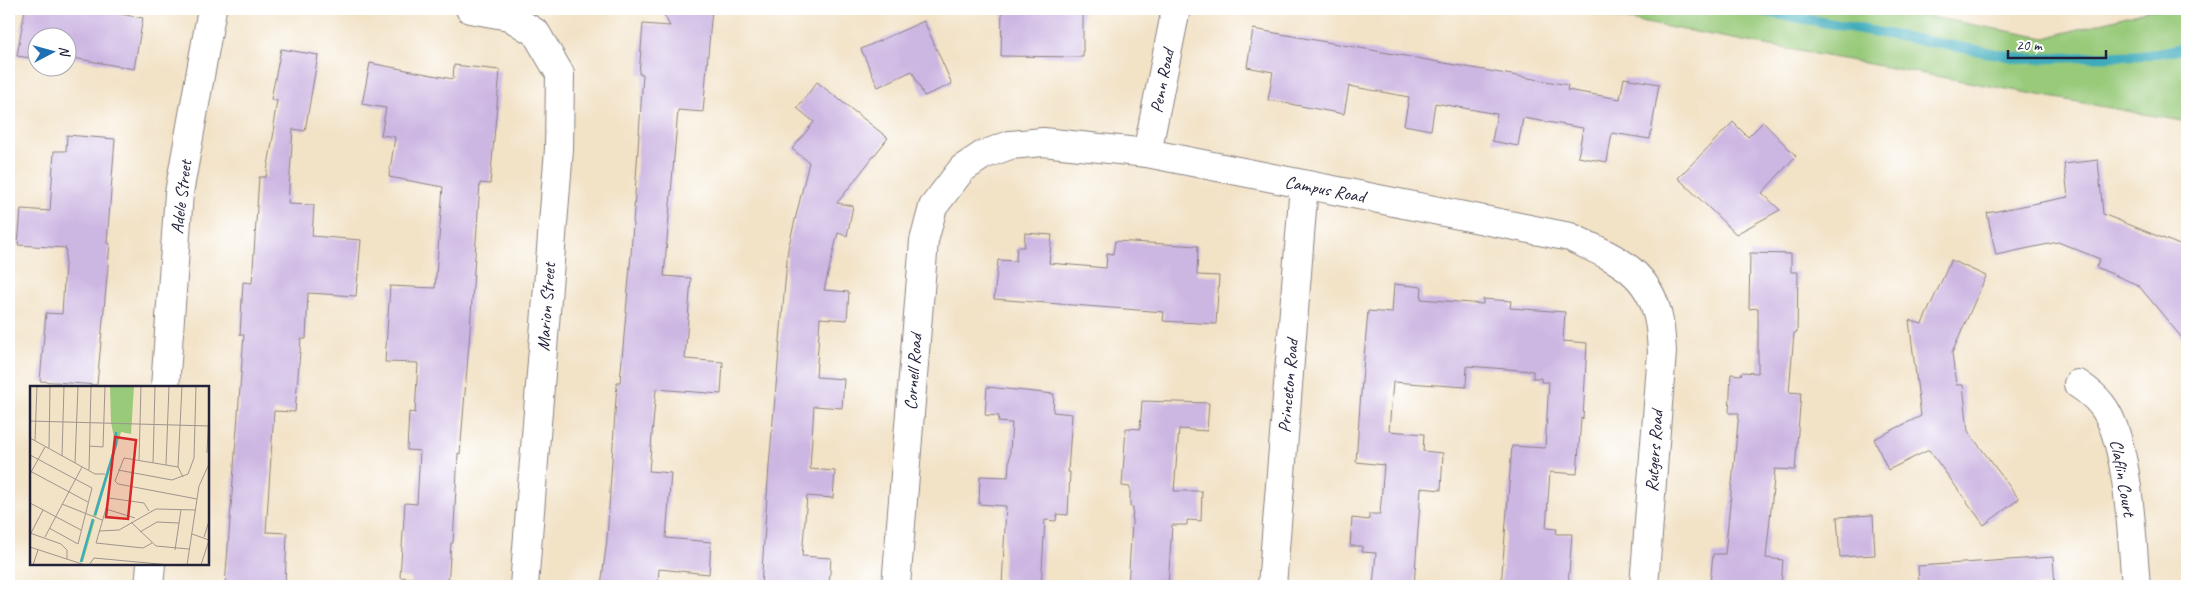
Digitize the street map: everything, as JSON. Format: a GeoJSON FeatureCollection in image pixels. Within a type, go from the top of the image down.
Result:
{"type":"FeatureCollection","features":[{"type":"Feature","properties":{"kind":"street","name":"Adele Street"},"geometry":{"type":"LineString","coordinates":[[164,386],[180,193],[212,9]]}},
{"type":"Feature","properties":{"kind":"street","name":"Marion Street"},"geometry":{"type":"LineString","coordinates":[[470,9],[509,16],[536,33],[560,74],[559,149],[524,586]]}},
{"type":"Feature","properties":{"kind":"street","name":"Penn Road"},"geometry":{"type":"LineString","coordinates":[[1148,153],[1176,9]]}},
{"type":"Feature","properties":{"kind":"street","name":"Campus Road"},"geometry":{"type":"LineString","coordinates":[[962,169],[983,155],[1010,145],[1043,142],[1148,153],[1570,237],[1623,263],[1639,276],[1650,293],[1658,316]]}},
{"type":"Feature","properties":{"kind":"street","name":"Cornell Road"},"geometry":{"type":"LineString","coordinates":[[896,586],[924,241],[933,207],[962,169]]}},
{"type":"Feature","properties":{"kind":"street","name":"Princeton Road"},"geometry":{"type":"LineString","coordinates":[[1272,586],[1304,185]]}},
{"type":"Feature","properties":{"kind":"street","name":"Rutgers Road"},"geometry":{"type":"LineString","coordinates":[[1644,586],[1662,352],[1658,316]]}},
{"type":"Feature","properties":{"kind":"street","name":"Claflin Court"},"geometry":{"type":"LineString","coordinates":[[2078,384],[2092,393],[2102,405],[2118,440],[2130,512],[2136,586]]}},
{"type":"Feature","properties":{"kind":"street"},"geometry":{"type":"LineString","coordinates":[[149,586],[151,565]]}},
{"type":"Feature","properties":{"kind":"green space"},"geometry":{"type":"Polygon","coordinates":[[[1569,9],[1889,9],[2045,38],[2153,9],[2187,9],[2187,122],[1569,9]]]}},
{"type":"Feature","properties":{"kind":"building"},"geometry":{"type":"Polygon","coordinates":[[[25,9],[91,9],[143,18],[134,69],[78,59],[78,28],[28,28],[28,58],[17,56],[25,9]]]}},
{"type":"Feature","properties":{"kind":"building"},"geometry":{"type":"Polygon","coordinates":[[[661,9],[712,9],[703,112],[678,110],[664,276],[691,278],[685,359],[723,362],[721,394],[656,389],[649,471],[671,473],[666,538],[711,542],[709,574],[659,569],[658,586],[601,586],[607,539],[617,382],[620,382],[631,254],[643,74],[639,74],[643,24],[670,26],[661,9]]]}},
{"type":"Feature","properties":{"kind":"building"},"geometry":{"type":"Polygon","coordinates":[[[1002,9],[1083,9],[1083,57],[1001,56],[1002,9]]]}},
{"type":"Feature","properties":{"kind":"building"},"geometry":{"type":"Polygon","coordinates":[[[924,21],[952,84],[924,96],[912,71],[878,87],[861,49],[924,21]]]}},
{"type":"Feature","properties":{"kind":"building"},"geometry":{"type":"Polygon","coordinates":[[[1253,29],[1568,85],[1567,90],[1620,99],[1624,78],[1659,84],[1650,139],[1612,133],[1607,162],[1578,157],[1583,128],[1523,118],[1518,146],[1492,141],[1497,114],[1435,103],[1431,130],[1404,125],[1409,97],[1349,86],[1344,114],[1268,100],[1273,72],[1247,67],[1253,29]]]}},
{"type":"Feature","properties":{"kind":"building"},"geometry":{"type":"Polygon","coordinates":[[[281,49],[318,55],[305,131],[293,129],[288,204],[314,205],[312,236],[361,240],[356,296],[308,293],[306,339],[301,339],[295,412],[274,411],[266,532],[287,533],[285,586],[225,586],[244,335],[240,335],[243,282],[252,283],[259,177],[266,177],[275,126],[273,126],[277,100],[271,99],[281,49]]]}},
{"type":"Feature","properties":{"kind":"building"},"geometry":{"type":"Polygon","coordinates":[[[370,63],[453,79],[454,65],[500,70],[490,184],[480,183],[469,344],[460,454],[458,453],[453,543],[451,543],[448,586],[411,586],[411,578],[400,577],[405,503],[417,504],[420,451],[407,450],[409,412],[415,413],[418,363],[385,362],[390,286],[435,288],[443,187],[389,177],[395,137],[381,135],[386,108],[362,104],[370,63]]]}},
{"type":"Feature","properties":{"kind":"building"},"geometry":{"type":"Polygon","coordinates":[[[817,82],[888,138],[837,203],[853,206],[847,236],[838,233],[824,290],[849,292],[847,320],[820,318],[816,377],[844,379],[842,408],[814,406],[810,469],[835,471],[833,498],[807,496],[802,556],[831,558],[829,586],[761,586],[769,466],[788,249],[809,162],[792,149],[814,122],[797,108],[817,82]]]}},
{"type":"Feature","properties":{"kind":"building"},"geometry":{"type":"Polygon","coordinates":[[[1733,122],[1748,137],[1763,122],[1796,156],[1762,193],[1780,210],[1736,234],[1678,178],[1733,122]]]}},
{"type":"Feature","properties":{"kind":"building"},"geometry":{"type":"Polygon","coordinates":[[[67,135],[115,139],[107,243],[110,244],[97,385],[40,381],[46,313],[62,314],[66,248],[18,245],[21,209],[50,211],[54,151],[66,151],[67,135]]]}},
{"type":"Feature","properties":{"kind":"building"},"geometry":{"type":"Polygon","coordinates":[[[2098,160],[2103,214],[2187,248],[2187,344],[2138,285],[2096,267],[2100,259],[2058,242],[1996,255],[1987,213],[2068,197],[2064,164],[2098,160]]]}},
{"type":"Feature","properties":{"kind":"building"},"geometry":{"type":"Polygon","coordinates":[[[1025,233],[1052,235],[1049,263],[1106,268],[1107,253],[1113,254],[1115,241],[1198,246],[1197,275],[1219,276],[1216,324],[1163,321],[1164,312],[994,299],[998,260],[1016,261],[1017,247],[1024,247],[1025,233]]]}},
{"type":"Feature","properties":{"kind":"building"},"geometry":{"type":"Polygon","coordinates":[[[1750,253],[1791,254],[1791,272],[1798,272],[1797,333],[1794,333],[1789,392],[1801,393],[1795,470],[1775,469],[1766,558],[1783,560],[1781,586],[1718,586],[1710,584],[1713,554],[1725,554],[1739,413],[1729,413],[1731,374],[1741,375],[1742,372],[1758,373],[1758,308],[1749,309],[1750,253]]]}},
{"type":"Feature","properties":{"kind":"building"},"geometry":{"type":"Polygon","coordinates":[[[1951,260],[1986,276],[1952,353],[1956,385],[1963,385],[1968,431],[2019,499],[1984,525],[1929,450],[1888,470],[1874,439],[1921,416],[1909,320],[1922,324],[1951,260]]]}},
{"type":"Feature","properties":{"kind":"building"},"geometry":{"type":"Polygon","coordinates":[[[1394,284],[1422,287],[1421,299],[1483,304],[1483,299],[1511,301],[1510,308],[1565,312],[1563,341],[1587,343],[1583,419],[1581,418],[1577,474],[1550,472],[1546,528],[1557,529],[1556,534],[1572,534],[1568,586],[1501,586],[1512,446],[1545,448],[1549,382],[1541,382],[1541,378],[1533,378],[1533,371],[1467,366],[1466,387],[1393,382],[1389,431],[1424,434],[1423,451],[1443,453],[1441,490],[1421,488],[1414,586],[1373,586],[1376,553],[1362,552],[1362,546],[1350,546],[1352,518],[1369,520],[1369,514],[1380,514],[1384,465],[1356,462],[1368,311],[1392,313],[1394,284]]]}},
{"type":"Feature","properties":{"kind":"building"},"geometry":{"type":"Polygon","coordinates":[[[987,387],[1054,394],[1053,412],[1072,414],[1068,472],[1070,472],[1068,515],[1057,514],[1056,521],[1045,520],[1041,586],[1002,586],[1006,506],[979,504],[980,476],[1008,477],[1012,423],[998,422],[999,416],[985,415],[987,387]]]}},
{"type":"Feature","properties":{"kind":"building"},"geometry":{"type":"Polygon","coordinates":[[[1142,401],[1209,403],[1207,431],[1179,429],[1174,491],[1202,491],[1201,521],[1187,520],[1187,525],[1172,525],[1168,586],[1128,586],[1133,507],[1130,507],[1130,487],[1122,486],[1126,428],[1140,429],[1142,401]]]}},
{"type":"Feature","properties":{"kind":"building"},"geometry":{"type":"Polygon","coordinates":[[[1873,515],[1875,555],[1840,557],[1837,517],[1873,515]]]}},
{"type":"Feature","properties":{"kind":"building"},"geometry":{"type":"Polygon","coordinates":[[[2053,557],[2055,586],[1919,586],[1918,566],[2053,557]]]}},
{"type":"Feature","properties":{"kind":"waterway"},"geometry":{"type":"LineString","coordinates":[[1751,9],[2024,59],[2148,55],[2187,47]]}}]}
